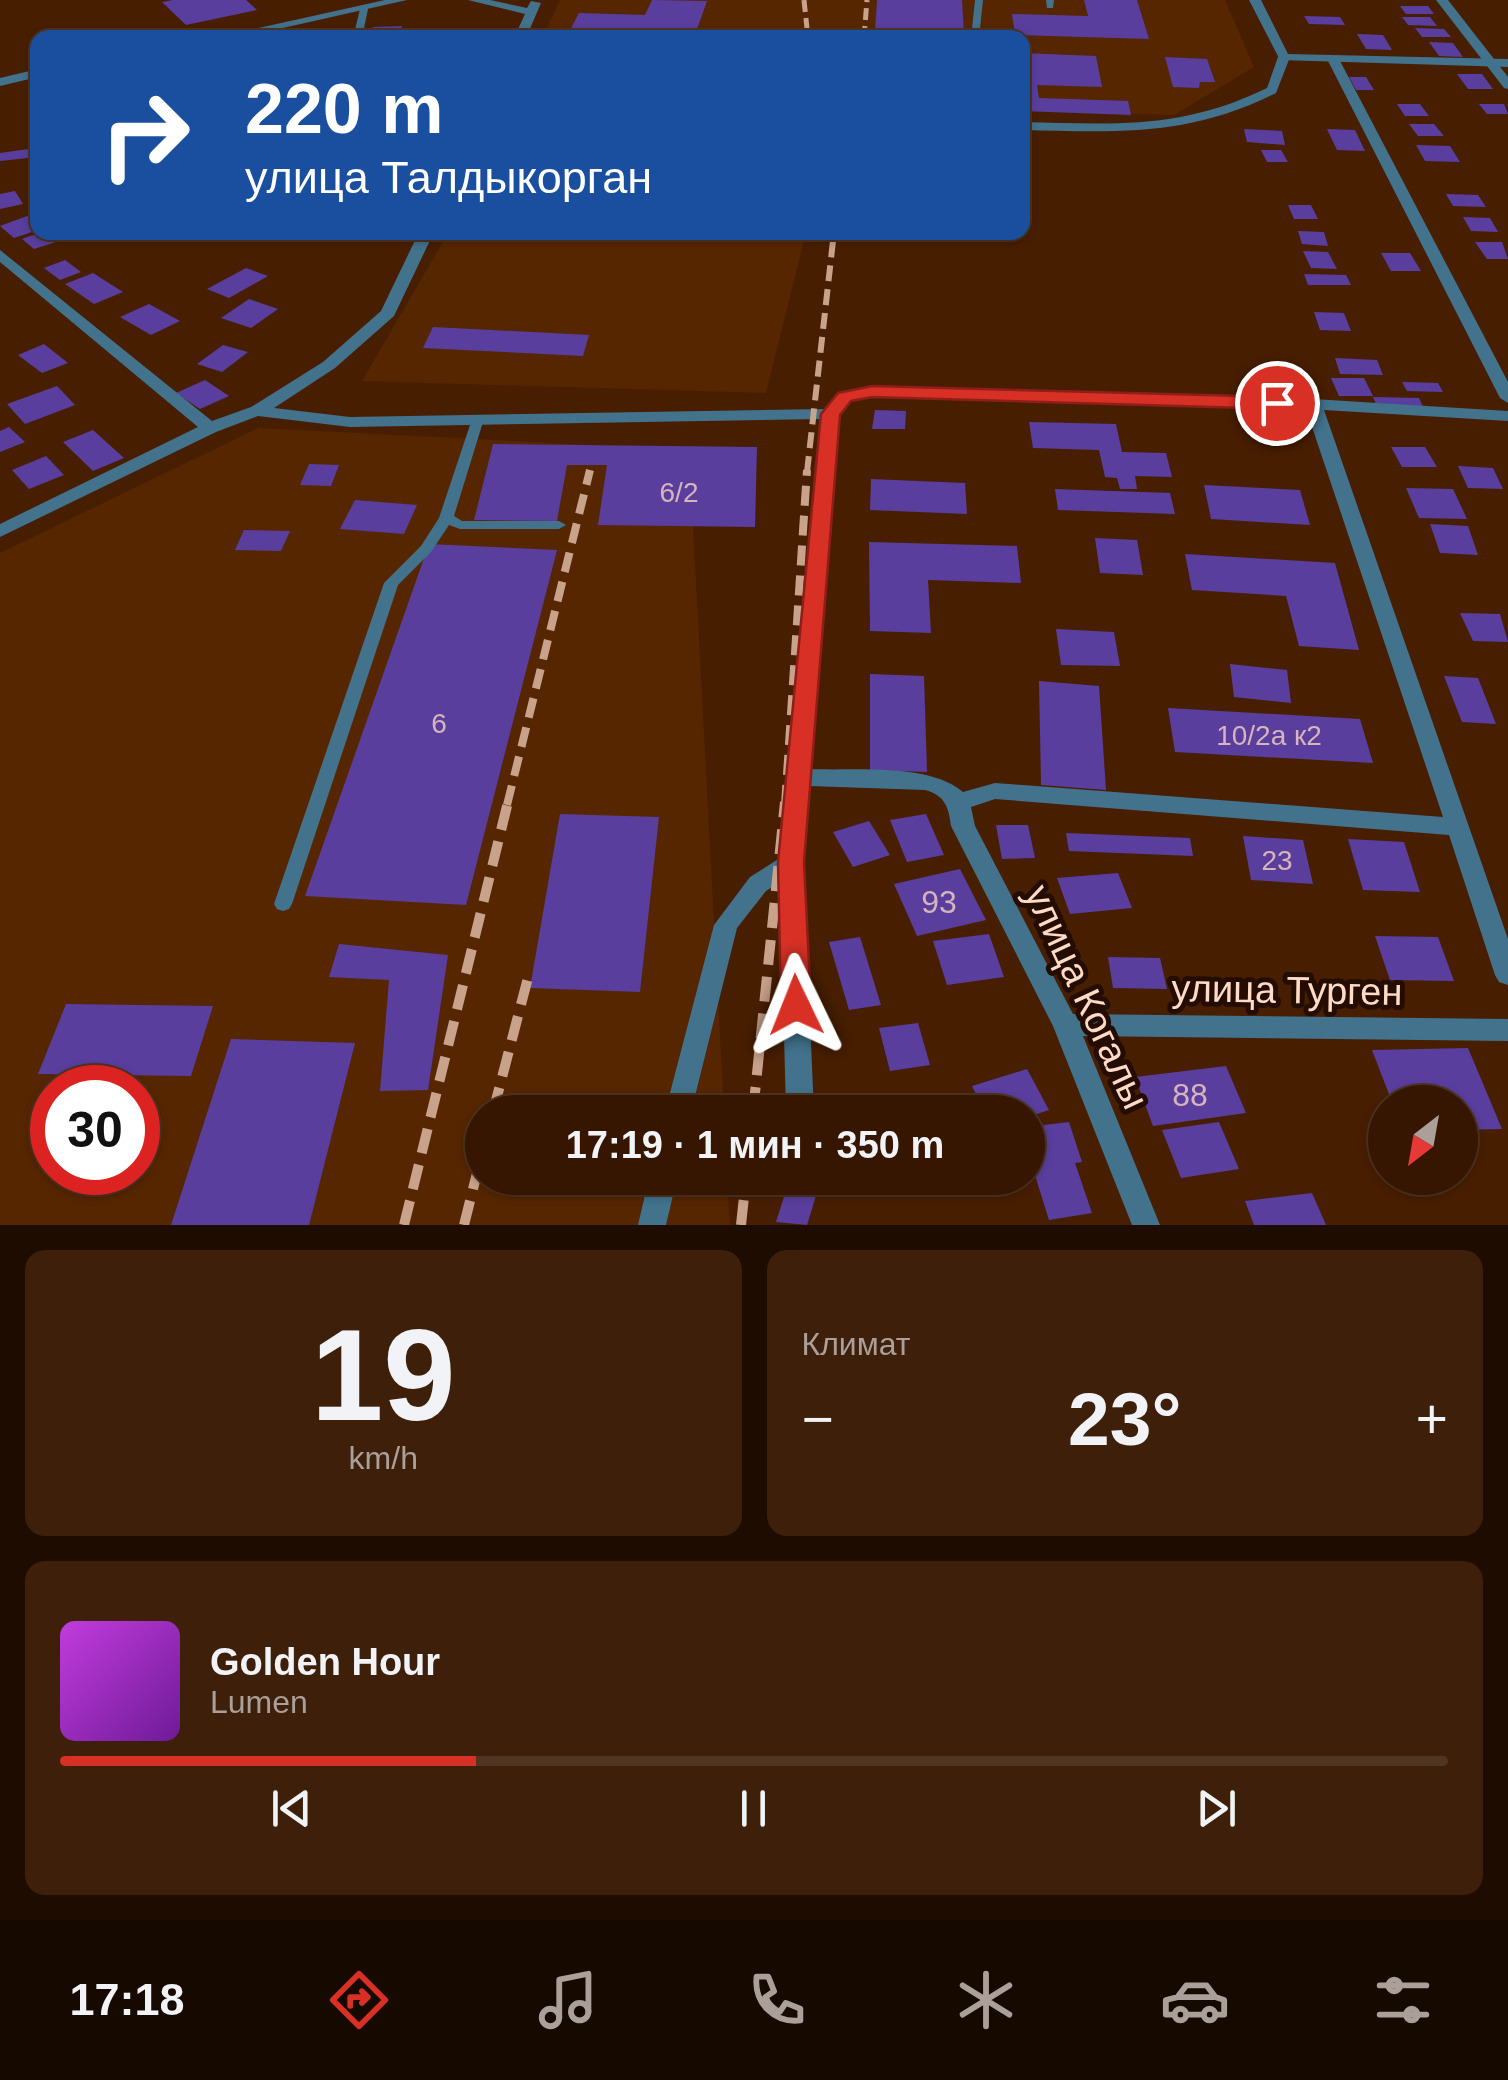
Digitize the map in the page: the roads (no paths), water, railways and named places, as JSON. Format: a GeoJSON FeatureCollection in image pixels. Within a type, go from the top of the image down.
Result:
{"type":"FeatureCollection","features":[{"type":"Feature","properties":{"kind":"street"},"geometry":{"type":"LineString","coordinates":[[261,30],[401,0]]}},
{"type":"Feature","properties":{"kind":"street"},"geometry":{"type":"LineString","coordinates":[[1030,126],[1174,128],[1235,111],[1272,90],[1284,58],[1255,0]]}},
{"type":"Feature","properties":{"kind":"street"},"geometry":{"type":"LineString","coordinates":[[1442,0],[1508,85]]}},
{"type":"Feature","properties":{"kind":"street"},"geometry":{"type":"LineString","coordinates":[[482,1],[534,6],[524,30]]}},
{"type":"Feature","properties":{"kind":"street"},"geometry":{"type":"LineString","coordinates":[[1284,58],[1508,64]]}},
{"type":"Feature","properties":{"kind":"street"},"geometry":{"type":"LineString","coordinates":[[1333,59],[1508,398]]}},
{"type":"Feature","properties":{"kind":"street"},"geometry":{"type":"LineString","coordinates":[[0,82],[30,76]]}},
{"type":"Feature","properties":{"kind":"street"},"geometry":{"type":"LineString","coordinates":[[0,531],[210,428],[257,411],[330,365],[388,312],[423,240]]}},
{"type":"Feature","properties":{"kind":"street"},"geometry":{"type":"LineString","coordinates":[[0,254],[210,428]]}},
{"type":"Feature","properties":{"kind":"street"},"geometry":{"type":"LineString","coordinates":[[799,1095],[791,862],[831,414],[845,397],[872,392],[1314,404],[1508,416]]}},
{"type":"Feature","properties":{"kind":"street"},"geometry":{"type":"LineString","coordinates":[[1314,404],[1508,975]]}},
{"type":"Feature","properties":{"kind":"street"},"geometry":{"type":"LineString","coordinates":[[257,411],[350,422],[831,414]]}},
{"type":"Feature","properties":{"kind":"street"},"geometry":{"type":"LineString","coordinates":[[798,777],[925,782],[941,786],[959,802],[995,791],[1455,827]]}},
{"type":"Feature","properties":{"kind":"street","name":"улица Когалы"},"geometry":{"type":"LineString","coordinates":[[959,802],[964,826],[1064,1025],[1146,1225]]}},
{"type":"Feature","properties":{"kind":"street"},"geometry":{"type":"LineString","coordinates":[[682,1095],[726,925],[758,884],[791,862]]}},
{"type":"Feature","properties":{"kind":"street","name":"улица Турген"},"geometry":{"type":"LineString","coordinates":[[1064,1025],[1508,1030]]}},
{"type":"Feature","properties":{"kind":"street"},"geometry":{"type":"LineString","coordinates":[[652,1225],[659,1195]]}},
{"type":"Feature","properties":{"kind":"lane"},"geometry":{"type":"LineString","coordinates":[[976,30],[979,0]]}},
{"type":"Feature","properties":{"kind":"lane"},"geometry":{"type":"LineString","coordinates":[[359,30],[364,9]]}},
{"type":"Feature","properties":{"kind":"lane"},"geometry":{"type":"LineString","coordinates":[[273,30],[277,27]]}},
{"type":"Feature","properties":{"kind":"lane"},"geometry":{"type":"LineString","coordinates":[[284,904],[391,582],[426,549],[446,518],[478,422]]}},
{"type":"Feature","properties":{"kind":"lane"},"geometry":{"type":"LineString","coordinates":[[446,518],[460,525],[560,525]]}},
{"type":"Feature","properties":{"kind":"railway"},"geometry":{"type":"LineString","coordinates":[[804,0],[807,30]]}},
{"type":"Feature","properties":{"kind":"railway"},"geometry":{"type":"LineString","coordinates":[[865,30],[867,0]]}},
{"type":"Feature","properties":{"kind":"railway"},"geometry":{"type":"LineString","coordinates":[[807,472],[833,240]]}},
{"type":"Feature","properties":{"kind":"railway"},"geometry":{"type":"LineString","coordinates":[[507,805],[590,470]]}},
{"type":"Feature","properties":{"kind":"railway"},"geometry":{"type":"LineString","coordinates":[[785,805],[807,470]]}},
{"type":"Feature","properties":{"kind":"railway"},"geometry":{"type":"LineString","coordinates":[[404,1225],[508,802]]}},
{"type":"Feature","properties":{"kind":"railway"},"geometry":{"type":"LineString","coordinates":[[755,1095],[785,802]]}},
{"type":"Feature","properties":{"kind":"railway"},"geometry":{"type":"LineString","coordinates":[[497,1095],[530,970]]}},
{"type":"Feature","properties":{"kind":"railway"},"geometry":{"type":"LineString","coordinates":[[464,1225],[472,1195]]}},
{"type":"Feature","properties":{"kind":"railway"},"geometry":{"type":"LineString","coordinates":[[741,1225],[744,1195]]}}]}
